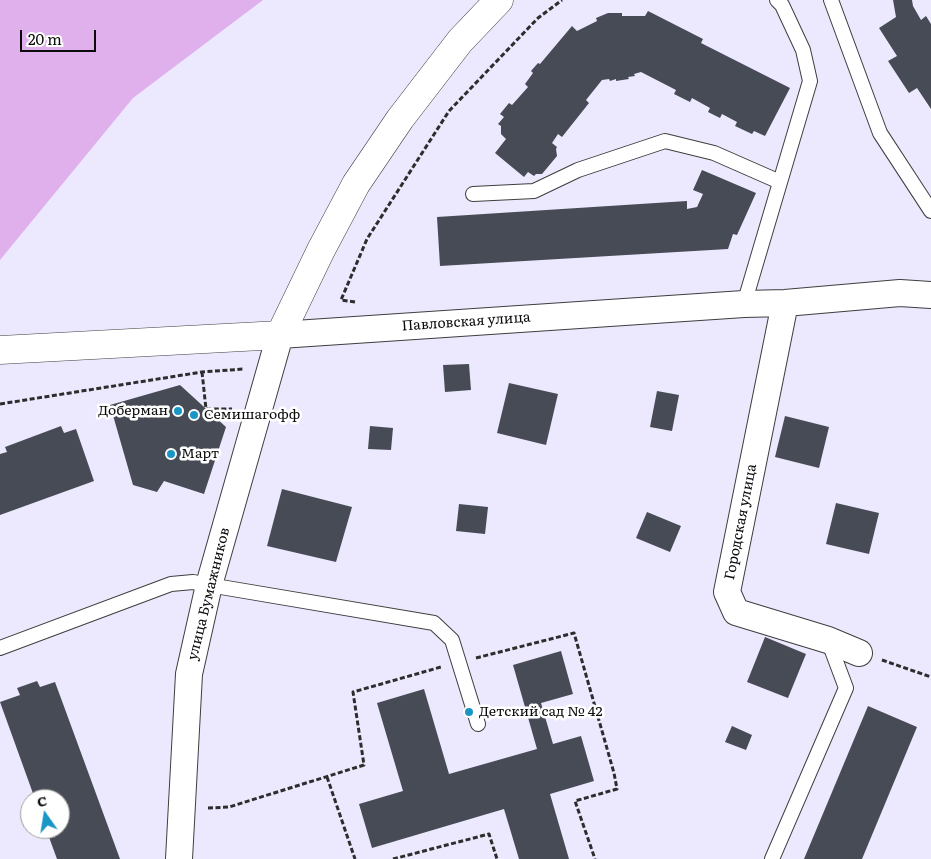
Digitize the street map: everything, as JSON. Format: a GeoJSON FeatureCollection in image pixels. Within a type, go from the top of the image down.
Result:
{"type":"FeatureCollection","features":[{"type":"Feature","properties":{"kind":"street"},"geometry":{"type":"LineString","coordinates":[[280,335],[321,250],[356,184],[400,119],[460,41],[499,0]]}},
{"type":"Feature","properties":{"kind":"street","name":"Павловская улица"},"geometry":{"type":"LineString","coordinates":[[0,350],[280,335],[744,304],[786,303],[900,293],[931,295]]}},
{"type":"Feature","properties":{"kind":"street","name":"Городская улица"},"geometry":{"type":"LineString","coordinates":[[786,303],[727,592],[736,612],[828,640],[859,653]]}},
{"type":"Feature","properties":{"kind":"street","name":"улица Бумажников"},"geometry":{"type":"LineString","coordinates":[[178,859],[189,674],[209,585],[280,335]]}},
{"type":"Feature","properties":{"kind":"lane"},"geometry":{"type":"LineString","coordinates":[[744,304],[810,81],[803,50],[782,5],[777,0]]}},
{"type":"Feature","properties":{"kind":"lane"},"geometry":{"type":"LineString","coordinates":[[831,0],[880,132],[931,211]]}},
{"type":"Feature","properties":{"kind":"lane"},"geometry":{"type":"LineString","coordinates":[[473,194],[534,191],[578,170],[665,141],[714,153],[780,182]]}},
{"type":"Feature","properties":{"kind":"lane"},"geometry":{"type":"LineString","coordinates":[[0,648],[171,584],[193,582],[434,623],[452,640],[478,724]]}},
{"type":"Feature","properties":{"kind":"lane"},"geometry":{"type":"LineString","coordinates":[[772,859],[846,688],[828,640]]}},
{"type":"Feature","properties":{"kind":"path"},"geometry":{"type":"LineString","coordinates":[[341,300],[368,240],[449,111],[538,18],[562,0]]}},
{"type":"Feature","properties":{"kind":"path"},"geometry":{"type":"LineString","coordinates":[[0,404],[202,372],[247,368]]}},
{"type":"Feature","properties":{"kind":"path"},"geometry":{"type":"LineString","coordinates":[[202,372],[206,409],[237,408]]}},
{"type":"Feature","properties":{"kind":"path"},"geometry":{"type":"LineString","coordinates":[[327,777],[355,859]]}},
{"type":"Feature","properties":{"kind":"path"},"geometry":{"type":"LineString","coordinates":[[575,801],[595,859]]}},
{"type":"Feature","properties":{"kind":"path"},"geometry":{"type":"LineString","coordinates":[[392,859],[488,834],[497,859]]}},
{"type":"Feature","properties":{"kind":"shaded area"},"geometry":{"type":"Polygon","coordinates":[[[0,0],[263,0],[133,98],[0,260],[0,0]]]}},
{"type":"Feature","properties":{"kind":"building"},"geometry":{"type":"Polygon","coordinates":[[[893,0],[912,0],[913,6],[921,20],[926,16],[931,24],[931,109],[917,88],[909,93],[888,61],[897,56],[879,28],[896,17],[893,0]]]}},
{"type":"Feature","properties":{"kind":"building"},"geometry":{"type":"Polygon","coordinates":[[[648,11],[703,39],[701,43],[790,88],[765,136],[754,131],[752,134],[735,126],[737,122],[722,114],[720,118],[708,112],[710,108],[692,98],[690,102],[674,94],[676,90],[641,72],[634,74],[635,76],[628,77],[629,79],[616,81],[616,79],[610,81],[609,79],[602,80],[586,100],[589,103],[562,137],[558,134],[552,143],[557,147],[557,156],[542,174],[534,176],[528,172],[524,177],[495,153],[506,139],[501,134],[501,126],[498,124],[504,117],[500,114],[509,103],[512,105],[528,87],[525,84],[533,73],[531,71],[538,63],[540,64],[572,26],[577,31],[597,21],[596,18],[608,13],[622,13],[622,16],[645,16],[648,11]]]}},
{"type":"Feature","properties":{"kind":"building"},"geometry":{"type":"Polygon","coordinates":[[[702,170],[756,193],[737,235],[733,234],[728,249],[440,266],[437,217],[687,201],[687,209],[697,207],[703,194],[693,190],[702,170]]]}},
{"type":"Feature","properties":{"kind":"building"},"geometry":{"type":"Polygon","coordinates":[[[469,364],[471,390],[445,392],[443,365],[469,364]]]}},
{"type":"Feature","properties":{"kind":"building"},"geometry":{"type":"Polygon","coordinates":[[[509,383],[558,394],[546,445],[497,433],[509,383]]]}},
{"type":"Feature","properties":{"kind":"building","name":"Март"},"geometry":{"type":"Polygon","coordinates":[[[180,385],[226,427],[204,494],[164,481],[157,492],[133,485],[110,405],[180,385]]]}},
{"type":"Feature","properties":{"kind":"building"},"geometry":{"type":"Polygon","coordinates":[[[657,391],[679,395],[672,431],[650,427],[657,391]]]}},
{"type":"Feature","properties":{"kind":"building"},"geometry":{"type":"Polygon","coordinates":[[[785,416],[829,427],[819,468],[775,457],[785,416]]]}},
{"type":"Feature","properties":{"kind":"building"},"geometry":{"type":"Polygon","coordinates":[[[61,426],[64,433],[76,429],[94,481],[0,515],[0,454],[7,452],[5,447],[61,426]]]}},
{"type":"Feature","properties":{"kind":"building"},"geometry":{"type":"Polygon","coordinates":[[[370,426],[393,428],[391,450],[368,449],[370,426]]]}},
{"type":"Feature","properties":{"kind":"building"},"geometry":{"type":"Polygon","coordinates":[[[282,489],[352,507],[336,562],[267,546],[282,489]]]}},
{"type":"Feature","properties":{"kind":"building"},"geometry":{"type":"Polygon","coordinates":[[[836,503],[879,513],[869,554],[826,544],[836,503]]]}},
{"type":"Feature","properties":{"kind":"building"},"geometry":{"type":"Polygon","coordinates":[[[459,504],[488,507],[485,534],[456,531],[459,504]]]}},
{"type":"Feature","properties":{"kind":"building"},"geometry":{"type":"Polygon","coordinates":[[[647,512],[681,526],[670,552],[636,538],[647,512]]]}},
{"type":"Feature","properties":{"kind":"building"},"geometry":{"type":"Polygon","coordinates":[[[765,637],[806,654],[788,698],[747,682],[765,637]]]}},
{"type":"Feature","properties":{"kind":"building"},"geometry":{"type":"Polygon","coordinates":[[[561,651],[573,694],[541,703],[553,744],[581,736],[594,781],[550,794],[569,859],[519,859],[504,809],[372,848],[359,804],[403,791],[377,703],[424,689],[449,774],[537,749],[513,665],[561,651]]]}},
{"type":"Feature","properties":{"kind":"building"},"geometry":{"type":"Polygon","coordinates":[[[37,681],[40,687],[55,682],[120,859],[57,859],[50,839],[70,839],[70,789],[31,789],[0,702],[20,695],[17,688],[37,681]]]}},
{"type":"Feature","properties":{"kind":"building"},"geometry":{"type":"Polygon","coordinates":[[[868,706],[917,727],[862,859],[804,859],[868,706]]]}},
{"type":"Feature","properties":{"kind":"building"},"geometry":{"type":"Polygon","coordinates":[[[732,726],[752,735],[746,750],[725,742],[732,726]]]}},
{"type":"Feature","properties":{"kind":"place","name":"Доберман"},"geometry":{"type":"Point","coordinates":[178,411]}},
{"type":"Feature","properties":{"kind":"place","name":"Семишагофф"},"geometry":{"type":"Point","coordinates":[194,415]}},
{"type":"Feature","properties":{"kind":"place","name":"Март"},"geometry":{"type":"Point","coordinates":[171,454]}},
{"type":"Feature","properties":{"kind":"place","name":"Детский сад № 42"},"geometry":{"type":"Point","coordinates":[469,712]}}]}
